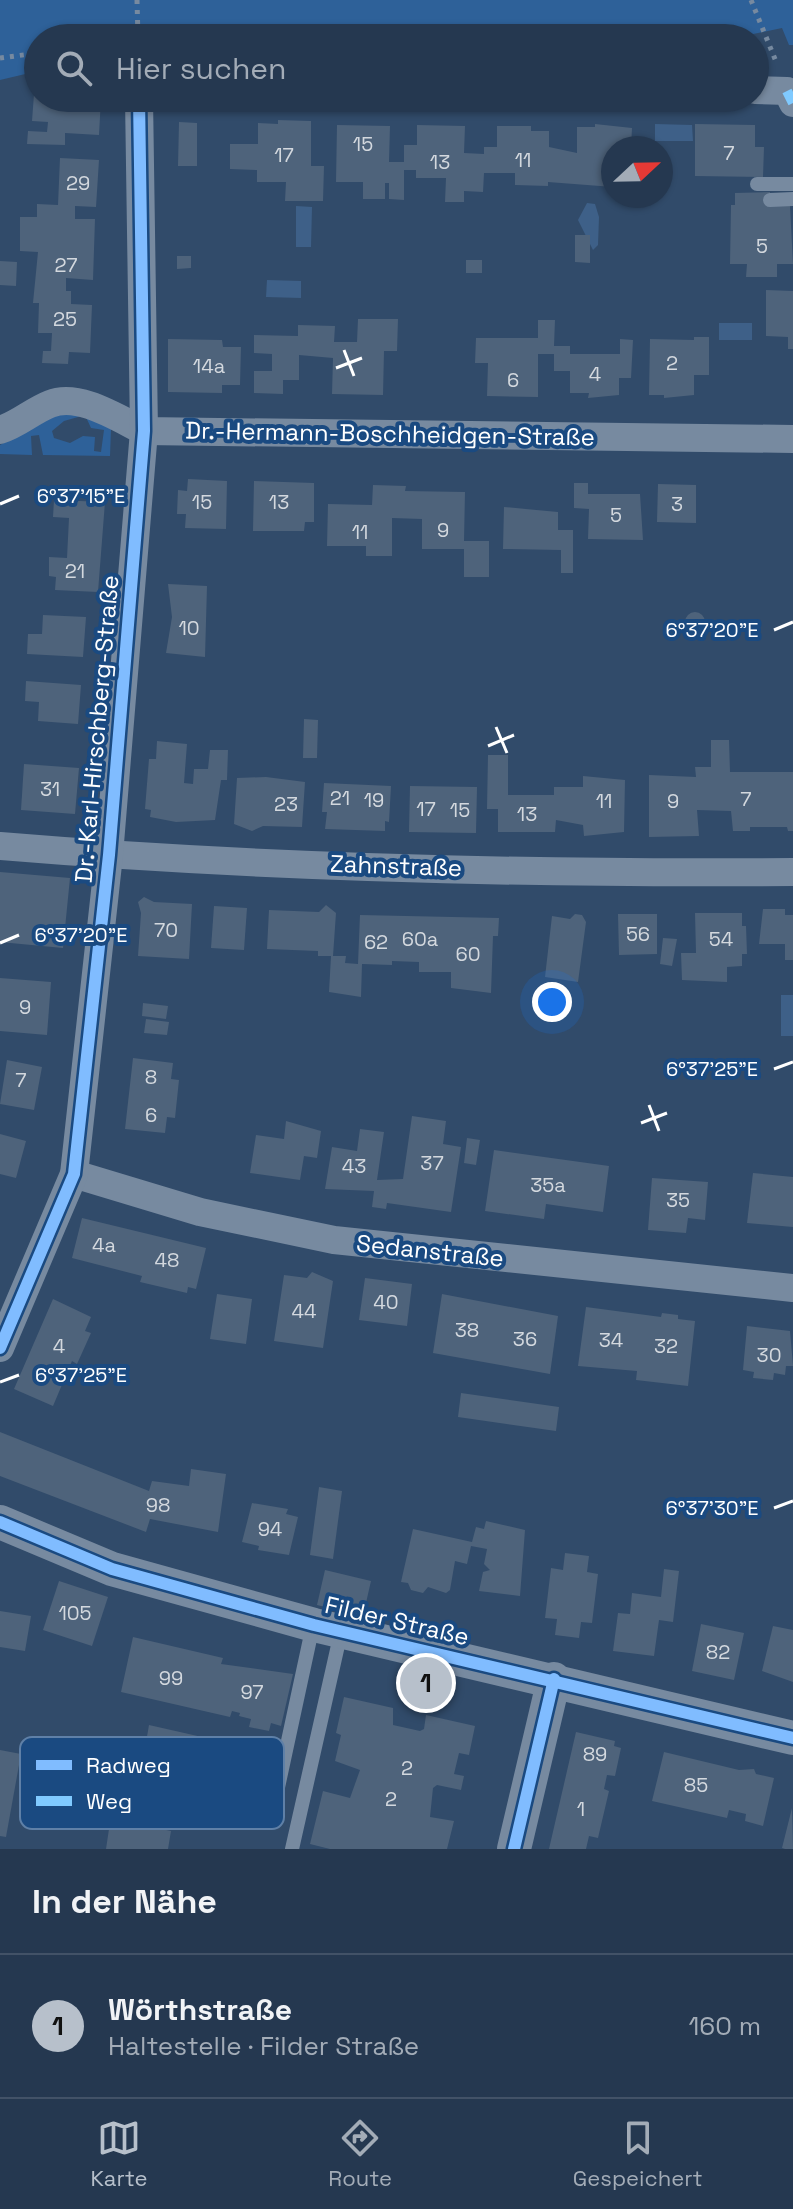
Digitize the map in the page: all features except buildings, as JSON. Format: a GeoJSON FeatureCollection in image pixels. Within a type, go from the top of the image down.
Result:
{"type":"FeatureCollection","features":[{"type":"Feature","properties":{"kind":"street"},"geometry":{"type":"LineString","coordinates":[[769,93],[790,97]]}},
{"type":"Feature","properties":{"kind":"street","name":"Dr.-Karl-Hirschberg-Straße"},"geometry":{"type":"LineString","coordinates":[[0,1348],[74,1174],[109,855],[144,431],[139,112]]}},
{"type":"Feature","properties":{"kind":"street","name":"Dr.-Hermann-Boschheidgen-Straße"},"geometry":{"type":"LineString","coordinates":[[0,430],[19,423],[53,402],[75,402],[144,431],[793,439]]}},
{"type":"Feature","properties":{"kind":"street","name":"Zahnstraße"},"geometry":{"type":"LineString","coordinates":[[0,846],[109,855],[577,874],[793,872]]}},
{"type":"Feature","properties":{"kind":"street","name":"Sedanstraße"},"geometry":{"type":"LineString","coordinates":[[74,1174],[200,1212],[334,1240],[793,1288]]}},
{"type":"Feature","properties":{"kind":"street","name":"Filder Straße"},"geometry":{"type":"LineString","coordinates":[[0,1522],[112,1569],[327,1628],[554,1679],[793,1738]]}},
{"type":"Feature","properties":{"kind":"street"},"geometry":{"type":"LineString","coordinates":[[514,1849],[554,1679]]}},
{"type":"Feature","properties":{"kind":"lane"},"geometry":{"type":"LineString","coordinates":[[757,184],[793,184]]}},
{"type":"Feature","properties":{"kind":"lane"},"geometry":{"type":"LineString","coordinates":[[770,200],[793,199]]}},
{"type":"Feature","properties":{"kind":"lane"},"geometry":{"type":"LineString","coordinates":[[284,1769],[327,1628]]}},
{"type":"Feature","properties":{"kind":"lane"},"geometry":{"type":"LineString","coordinates":[[292,1849],[327,1628]]}},
{"type":"Feature","properties":{"kind":"path"},"geometry":{"type":"LineString","coordinates":[[137,0],[138,24]]}},
{"type":"Feature","properties":{"kind":"path"},"geometry":{"type":"LineString","coordinates":[[751,0],[761,24]]}},
{"type":"Feature","properties":{"kind":"path"},"geometry":{"type":"LineString","coordinates":[[769,45],[790,97]]}},
{"type":"Feature","properties":{"kind":"path"},"geometry":{"type":"LineString","coordinates":[[0,58],[24,55]]}},
{"type":"Feature","properties":{"kind":"shaded area"},"geometry":{"type":"Polygon","coordinates":[[[0,0],[793,0],[793,45],[789,45],[782,28],[769,31],[769,24],[24,24],[24,74],[0,80],[0,0]]]}},
{"type":"Feature","properties":{"kind":"shaded area"},"geometry":{"type":"Polygon","coordinates":[[[655,124],[692,125],[693,141],[673,141],[673,136],[655,136],[655,124]]]}},
{"type":"Feature","properties":{"kind":"shaded area"},"geometry":{"type":"Polygon","coordinates":[[[587,203],[595,204],[599,217],[598,245],[593,250],[578,220],[587,203]]]}},
{"type":"Feature","properties":{"kind":"shaded area"},"geometry":{"type":"Polygon","coordinates":[[[296,206],[312,207],[311,247],[296,247],[296,206]]]}},
{"type":"Feature","properties":{"kind":"shaded area"},"geometry":{"type":"Polygon","coordinates":[[[267,280],[301,281],[301,298],[266,297],[267,280]]]}},
{"type":"Feature","properties":{"kind":"shaded area"},"geometry":{"type":"Polygon","coordinates":[[[719,323],[752,323],[752,340],[719,340],[719,323]]]}},
{"type":"Feature","properties":{"kind":"shaded area"},"geometry":{"type":"Polygon","coordinates":[[[59,412],[83,413],[111,429],[110,456],[43,455],[39,435],[31,436],[32,455],[0,454],[0,445],[59,412]],[[85,415],[64,421],[52,431],[54,438],[70,443],[83,436],[95,437],[94,451],[101,452],[104,430],[91,428],[85,415]]]}},
{"type":"Feature","properties":{"kind":"shaded area"},"geometry":{"type":"Polygon","coordinates":[[[781,995],[793,995],[793,1036],[781,1036],[781,995]]]}},
{"type":"Feature","properties":{"kind":"marked path"},"geometry":{"type":"LineString","coordinates":[[787,91],[793,103]]}},
{"type":"Feature","properties":{"kind":"cycle path"},"geometry":{"type":"LineString","coordinates":[[0,1348],[74,1174],[109,855],[144,431],[139,112]]}},
{"type":"Feature","properties":{"kind":"cycle path"},"geometry":{"type":"LineString","coordinates":[[0,1522],[112,1569],[314,1625],[793,1738]]}},
{"type":"Feature","properties":{"kind":"cycle path"},"geometry":{"type":"LineString","coordinates":[[514,1849],[554,1679]]}},
{"type":"Feature","properties":{"kind":"place","name":"Wörthstraße"},"geometry":{"type":"Point","coordinates":[426,1683]}}]}
